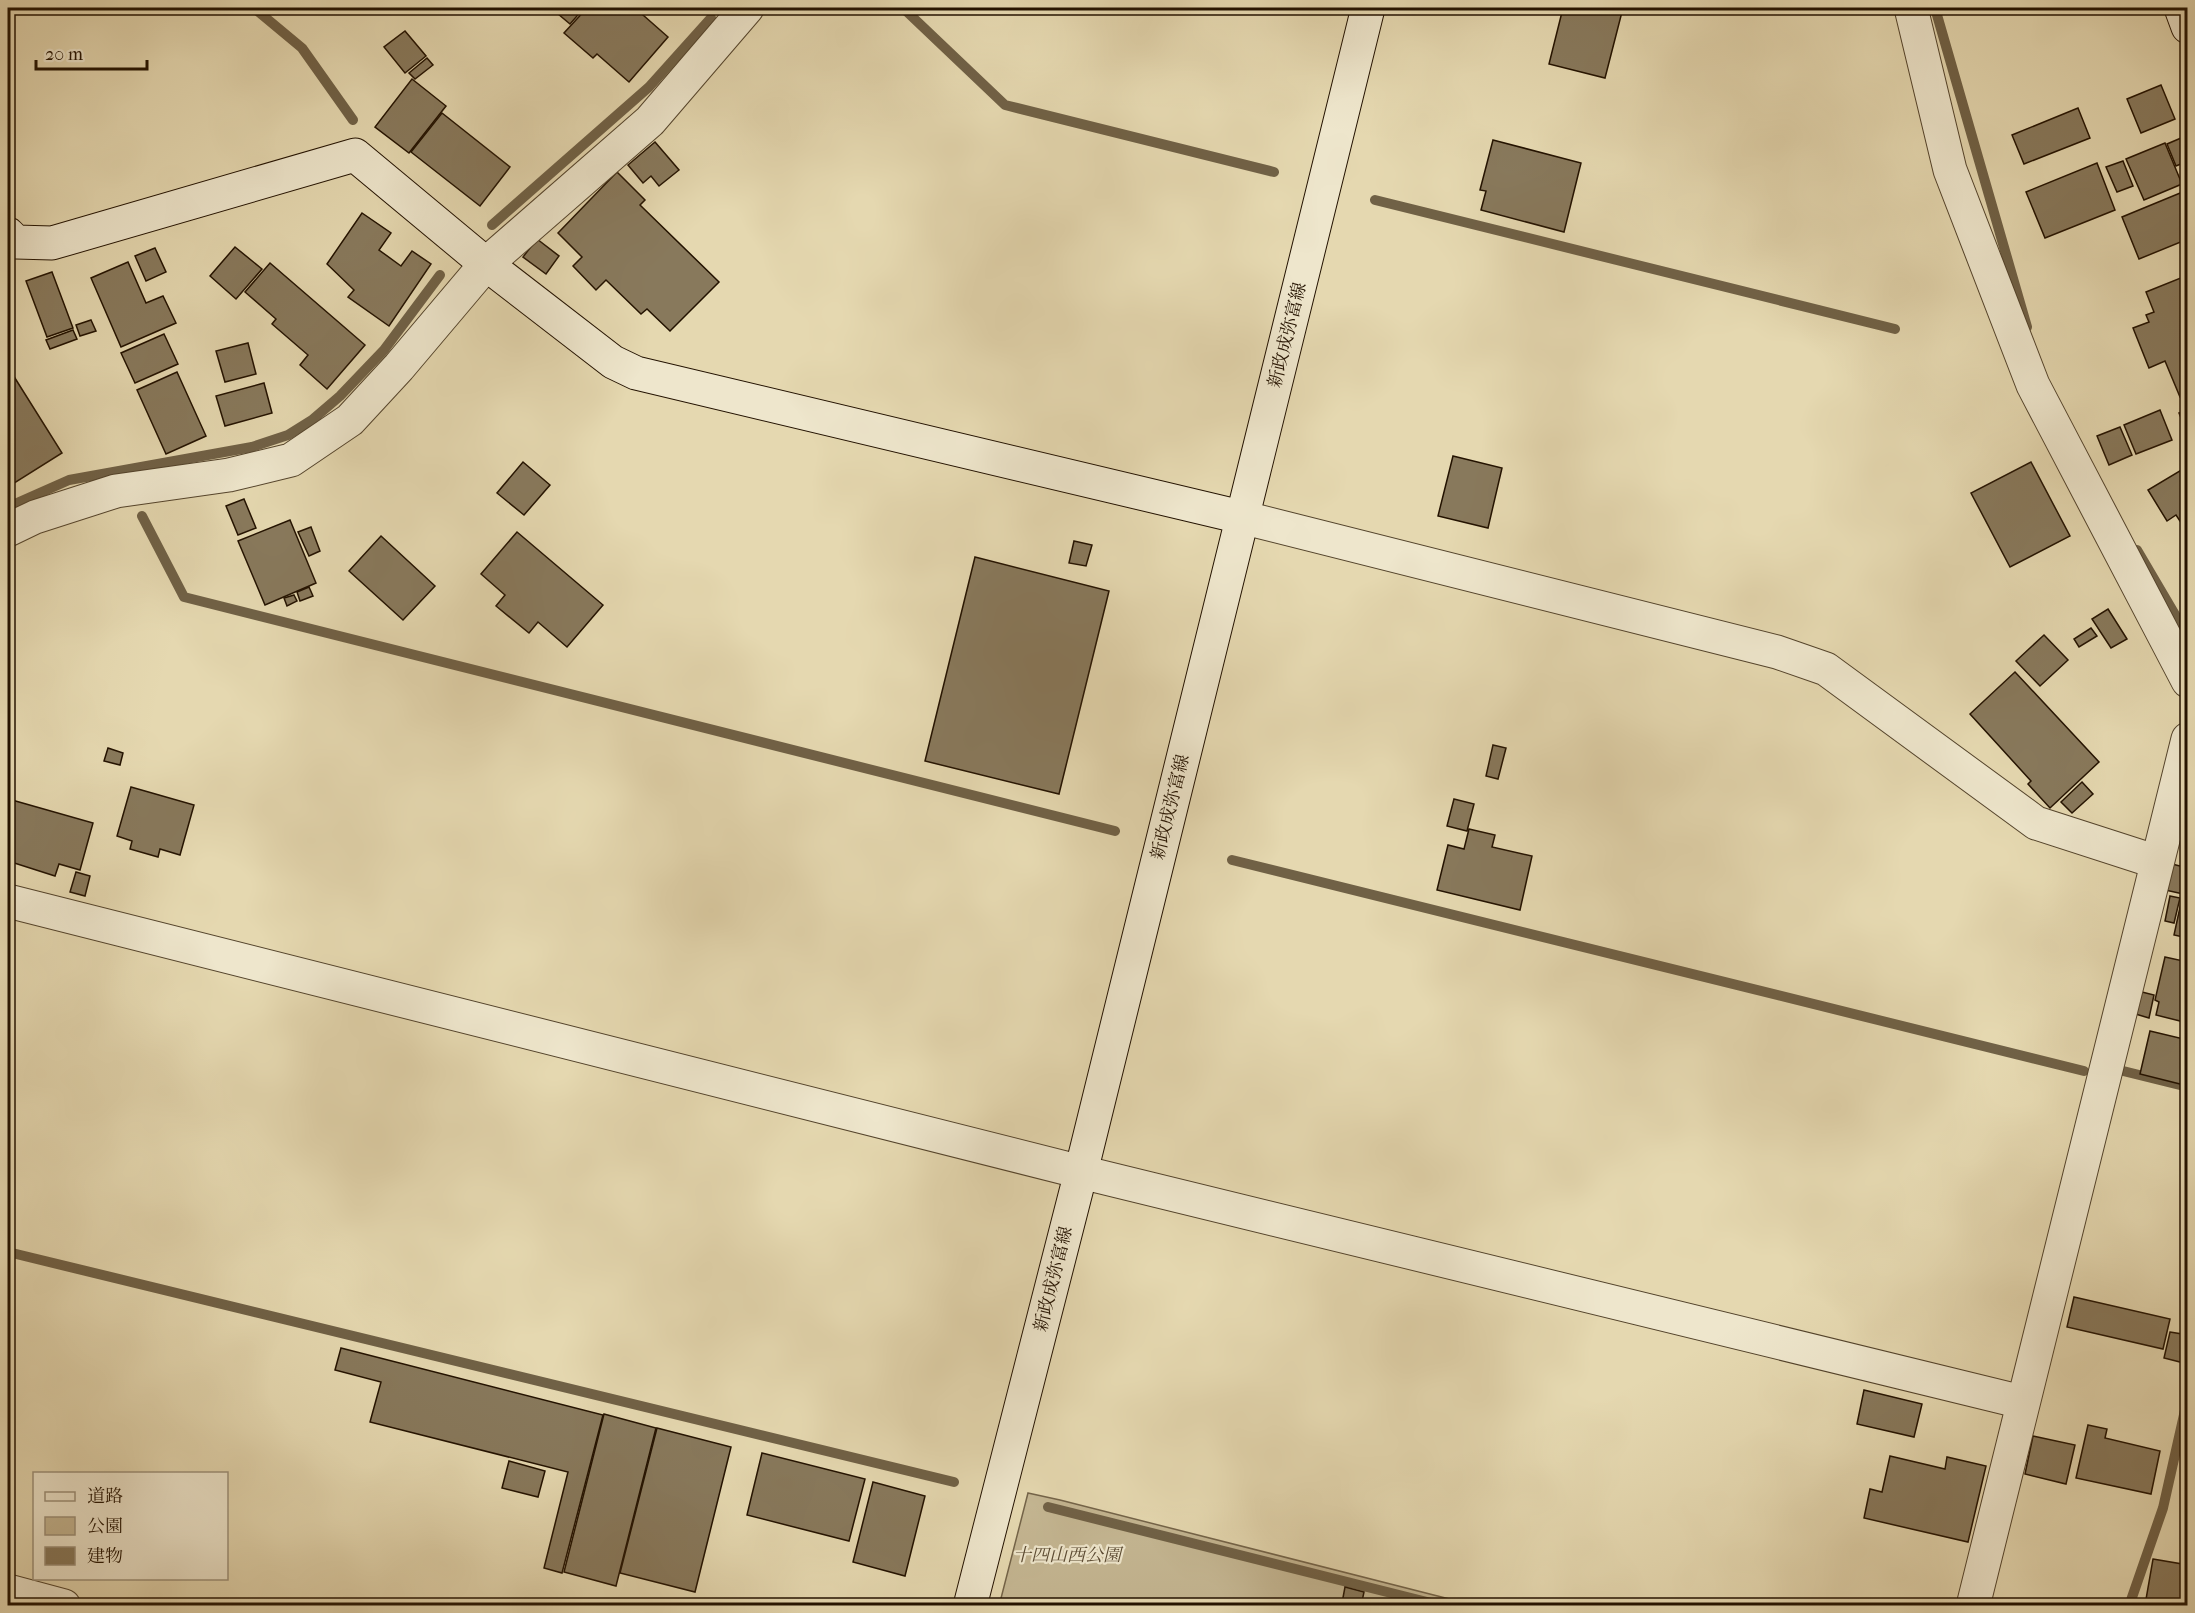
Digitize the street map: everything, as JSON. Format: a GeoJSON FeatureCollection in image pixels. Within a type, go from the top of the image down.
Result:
{"type":"FeatureCollection","features":[{"type":"Feature","properties":{"kind":"street","name":"新政成弥富線"},"geometry":{"type":"LineString","coordinates":[[970,1605],[1081,1172],[1368,8]]}},
{"type":"Feature","properties":{"kind":"street"},"geometry":{"type":"LineString","coordinates":[[1911,8],[1950,170],[2033,385],[2187,680]]}},
{"type":"Feature","properties":{"kind":"street"},"geometry":{"type":"LineString","coordinates":[[2181,8],[2187,27]]}},
{"type":"Feature","properties":{"kind":"street"},"geometry":{"type":"LineString","coordinates":[[8,530],[35,517],[116,491],[229,475],[291,460],[350,420],[399,367],[486,264],[650,121],[741,9]]}},
{"type":"Feature","properties":{"kind":"street"},"geometry":{"type":"LineString","coordinates":[[8,234],[16,242],[52,243],[355,155],[486,264],[613,362],[636,374],[1241,517],[1777,652],[1826,669],[2036,823],[2157,862]]}},
{"type":"Feature","properties":{"kind":"street"},"geometry":{"type":"LineString","coordinates":[[1973,1605],[2187,739]]}},
{"type":"Feature","properties":{"kind":"street"},"geometry":{"type":"LineString","coordinates":[[8,901],[1081,1172],[2022,1402]]}},
{"type":"Feature","properties":{"kind":"street"},"geometry":{"type":"LineString","coordinates":[[8,1591],[64,1605]]}},
{"type":"Feature","properties":{"kind":"green space","name":"十四山西公園"},"geometry":{"type":"Polygon","coordinates":[[[1028,1493],[1060,1500],[1473,1605],[999,1606],[1028,1493]]]}},
{"type":"Feature","properties":{"kind":"building"},"geometry":{"type":"Polygon","coordinates":[[[551,8],[584,8],[570,24],[551,8]]]}},
{"type":"Feature","properties":{"kind":"building"},"geometry":{"type":"Polygon","coordinates":[[[587,8],[635,8],[668,37],[629,82],[597,54],[593,58],[564,33],[587,8]]]}},
{"type":"Feature","properties":{"kind":"building"},"geometry":{"type":"Polygon","coordinates":[[[1563,8],[1623,8],[1605,78],[1549,64],[1563,8]]]}},
{"type":"Feature","properties":{"kind":"building"},"geometry":{"type":"Polygon","coordinates":[[[405,31],[426,56],[405,73],[384,47],[405,31]]]}},
{"type":"Feature","properties":{"kind":"building"},"geometry":{"type":"Polygon","coordinates":[[[427,58],[433,65],[415,79],[409,73],[427,58]]]}},
{"type":"Feature","properties":{"kind":"building"},"geometry":{"type":"Polygon","coordinates":[[[412,79],[446,106],[409,153],[375,127],[412,79]]]}},
{"type":"Feature","properties":{"kind":"building"},"geometry":{"type":"Polygon","coordinates":[[[2161,85],[2175,119],[2141,133],[2127,99],[2161,85]]]}},
{"type":"Feature","properties":{"kind":"building"},"geometry":{"type":"Polygon","coordinates":[[[2078,108],[2090,138],[2024,164],[2012,135],[2078,108]]]}},
{"type":"Feature","properties":{"kind":"building"},"geometry":{"type":"Polygon","coordinates":[[[442,113],[510,167],[480,206],[411,152],[442,113]]]}},
{"type":"Feature","properties":{"kind":"building"},"geometry":{"type":"Polygon","coordinates":[[[2181,138],[2188,152],[2188,161],[2176,166],[2167,144],[2181,138]]]}},
{"type":"Feature","properties":{"kind":"building"},"geometry":{"type":"Polygon","coordinates":[[[1493,140],[1581,163],[1564,232],[1481,210],[1486,191],[1480,190],[1493,140]]]}},
{"type":"Feature","properties":{"kind":"building"},"geometry":{"type":"Polygon","coordinates":[[[655,142],[679,170],[659,186],[651,176],[643,183],[628,165],[655,142]]]}},
{"type":"Feature","properties":{"kind":"building"},"geometry":{"type":"Polygon","coordinates":[[[2165,143],[2182,184],[2144,200],[2126,159],[2165,143]]]}},
{"type":"Feature","properties":{"kind":"building"},"geometry":{"type":"Polygon","coordinates":[[[2123,161],[2133,186],[2117,192],[2106,167],[2123,161]]]}},
{"type":"Feature","properties":{"kind":"building"},"geometry":{"type":"Polygon","coordinates":[[[2097,163],[2115,210],[2045,238],[2026,192],[2097,163]]]}},
{"type":"Feature","properties":{"kind":"building"},"geometry":{"type":"Polygon","coordinates":[[[617,172],[645,200],[640,205],[719,282],[670,331],[647,309],[641,314],[606,280],[596,290],[573,266],[582,257],[558,233],[617,172]]]}},
{"type":"Feature","properties":{"kind":"building"},"geometry":{"type":"Polygon","coordinates":[[[2185,191],[2188,198],[2188,239],[2139,259],[2122,217],[2185,191]]]}},
{"type":"Feature","properties":{"kind":"building"},"geometry":{"type":"Polygon","coordinates":[[[362,213],[391,233],[379,250],[401,266],[412,251],[431,264],[389,326],[348,297],[354,290],[327,264],[362,213]]]}},
{"type":"Feature","properties":{"kind":"building"},"geometry":{"type":"Polygon","coordinates":[[[537,239],[559,256],[546,274],[523,257],[537,239]]]}},
{"type":"Feature","properties":{"kind":"building"},"geometry":{"type":"Polygon","coordinates":[[[235,247],[262,269],[236,299],[210,276],[235,247]]]}},
{"type":"Feature","properties":{"kind":"building"},"geometry":{"type":"Polygon","coordinates":[[[155,248],[166,272],[146,281],[135,256],[155,248]]]}},
{"type":"Feature","properties":{"kind":"building"},"geometry":{"type":"Polygon","coordinates":[[[128,262],[146,303],[163,296],[176,323],[121,347],[91,278],[128,262]]]}},
{"type":"Feature","properties":{"kind":"building"},"geometry":{"type":"Polygon","coordinates":[[[270,263],[365,345],[327,389],[300,365],[308,355],[272,324],[276,319],[245,292],[270,263]]]}},
{"type":"Feature","properties":{"kind":"building"},"geometry":{"type":"Polygon","coordinates":[[[52,272],[73,328],[47,337],[26,281],[52,272]]]}},
{"type":"Feature","properties":{"kind":"building"},"geometry":{"type":"Polygon","coordinates":[[[2188,275],[2188,393],[2180,397],[2165,361],[2149,368],[2133,328],[2149,322],[2146,315],[2154,312],[2146,292],[2188,275]]]}},
{"type":"Feature","properties":{"kind":"building"},"geometry":{"type":"Polygon","coordinates":[[[91,320],[96,331],[80,336],[76,325],[91,320]]]}},
{"type":"Feature","properties":{"kind":"building"},"geometry":{"type":"Polygon","coordinates":[[[73,330],[77,339],[50,349],[46,340],[73,330]]]}},
{"type":"Feature","properties":{"kind":"building"},"geometry":{"type":"Polygon","coordinates":[[[164,334],[178,364],[135,383],[121,353],[164,334]]]}},
{"type":"Feature","properties":{"kind":"building"},"geometry":{"type":"Polygon","coordinates":[[[248,343],[256,374],[225,382],[216,351],[248,343]]]}},
{"type":"Feature","properties":{"kind":"building"},"geometry":{"type":"Polygon","coordinates":[[[8,367],[62,453],[8,487],[8,367]]]}},
{"type":"Feature","properties":{"kind":"building"},"geometry":{"type":"Polygon","coordinates":[[[177,372],[206,436],[166,454],[137,390],[177,372]]]}},
{"type":"Feature","properties":{"kind":"building"},"geometry":{"type":"Polygon","coordinates":[[[264,383],[272,413],[225,426],[216,396],[264,383]]]}},
{"type":"Feature","properties":{"kind":"building"},"geometry":{"type":"Polygon","coordinates":[[[2160,410],[2172,440],[2136,454],[2124,425],[2160,410]]]}},
{"type":"Feature","properties":{"kind":"building"},"geometry":{"type":"Polygon","coordinates":[[[2188,410],[2188,427],[2185,428],[2179,413],[2188,410]]]}},
{"type":"Feature","properties":{"kind":"building"},"geometry":{"type":"Polygon","coordinates":[[[2120,427],[2132,455],[2109,465],[2097,436],[2120,427]]]}},
{"type":"Feature","properties":{"kind":"building"},"geometry":{"type":"Polygon","coordinates":[[[1453,456],[1502,468],[1488,528],[1438,516],[1453,456]]]}},
{"type":"Feature","properties":{"kind":"building"},"geometry":{"type":"Polygon","coordinates":[[[523,462],[550,485],[524,515],[497,493],[523,462]]]}},
{"type":"Feature","properties":{"kind":"building"},"geometry":{"type":"Polygon","coordinates":[[[2031,462],[2070,536],[2010,567],[1971,493],[2031,462]]]}},
{"type":"Feature","properties":{"kind":"building"},"geometry":{"type":"Polygon","coordinates":[[[2188,466],[2188,533],[2176,515],[2167,521],[2148,490],[2188,466]]]}},
{"type":"Feature","properties":{"kind":"building"},"geometry":{"type":"Polygon","coordinates":[[[244,499],[256,528],[238,535],[226,506],[244,499]]]}},
{"type":"Feature","properties":{"kind":"building"},"geometry":{"type":"Polygon","coordinates":[[[290,520],[316,583],[265,605],[238,541],[290,520]]]}},
{"type":"Feature","properties":{"kind":"building"},"geometry":{"type":"Polygon","coordinates":[[[311,527],[320,551],[309,556],[298,532],[311,527]]]}},
{"type":"Feature","properties":{"kind":"building"},"geometry":{"type":"Polygon","coordinates":[[[517,532],[603,605],[567,647],[538,622],[529,633],[496,606],[505,595],[481,574],[517,532]]]}},
{"type":"Feature","properties":{"kind":"building"},"geometry":{"type":"Polygon","coordinates":[[[381,536],[435,586],[403,620],[349,571],[381,536]]]}},
{"type":"Feature","properties":{"kind":"building"},"geometry":{"type":"Polygon","coordinates":[[[1074,541],[1092,545],[1086,566],[1069,563],[1074,541]]]}},
{"type":"Feature","properties":{"kind":"building"},"geometry":{"type":"Polygon","coordinates":[[[975,557],[1109,591],[1059,794],[925,761],[975,557]]]}},
{"type":"Feature","properties":{"kind":"building"},"geometry":{"type":"Polygon","coordinates":[[[309,587],[313,596],[300,601],[297,592],[309,587]]]}},
{"type":"Feature","properties":{"kind":"building"},"geometry":{"type":"Polygon","coordinates":[[[294,595],[297,601],[287,606],[284,598],[294,595]]]}},
{"type":"Feature","properties":{"kind":"building"},"geometry":{"type":"Polygon","coordinates":[[[2108,609],[2127,639],[2111,648],[2092,619],[2108,609]]]}},
{"type":"Feature","properties":{"kind":"building"},"geometry":{"type":"Polygon","coordinates":[[[2091,628],[2097,636],[2079,647],[2074,639],[2091,628]]]}},
{"type":"Feature","properties":{"kind":"building"},"geometry":{"type":"Polygon","coordinates":[[[2044,635],[2068,660],[2040,686],[2016,661],[2044,635]]]}},
{"type":"Feature","properties":{"kind":"building"},"geometry":{"type":"Polygon","coordinates":[[[2015,672],[2099,762],[2050,808],[2028,784],[2031,781],[1970,714],[2015,672]]]}},
{"type":"Feature","properties":{"kind":"building"},"geometry":{"type":"Polygon","coordinates":[[[1493,745],[1506,748],[1498,779],[1486,776],[1493,745]]]}},
{"type":"Feature","properties":{"kind":"building"},"geometry":{"type":"Polygon","coordinates":[[[108,748],[123,753],[120,765],[104,761],[108,748]]]}},
{"type":"Feature","properties":{"kind":"building"},"geometry":{"type":"Polygon","coordinates":[[[2082,782],[2093,794],[2072,813],[2061,802],[2082,782]]]}},
{"type":"Feature","properties":{"kind":"building"},"geometry":{"type":"Polygon","coordinates":[[[131,787],[194,805],[180,855],[160,849],[158,857],[130,849],[132,841],[117,836],[131,787]]]}},
{"type":"Feature","properties":{"kind":"building"},"geometry":{"type":"Polygon","coordinates":[[[1454,799],[1474,804],[1467,831],[1447,826],[1454,799]]]}},
{"type":"Feature","properties":{"kind":"building"},"geometry":{"type":"Polygon","coordinates":[[[12,800],[93,823],[80,870],[59,864],[55,876],[8,861],[14,833],[8,831],[8,814],[12,800]]]}},
{"type":"Feature","properties":{"kind":"building"},"geometry":{"type":"Polygon","coordinates":[[[1469,829],[1495,835],[1492,847],[1532,856],[1520,910],[1437,890],[1448,845],[1464,849],[1469,829]]]}},
{"type":"Feature","properties":{"kind":"building"},"geometry":{"type":"Polygon","coordinates":[[[2172,864],[2188,868],[2188,895],[2165,890],[2172,864]]]}},
{"type":"Feature","properties":{"kind":"building"},"geometry":{"type":"Polygon","coordinates":[[[76,872],[90,876],[85,896],[70,892],[76,872]]]}},
{"type":"Feature","properties":{"kind":"building"},"geometry":{"type":"Polygon","coordinates":[[[2170,896],[2180,898],[2174,923],[2165,921],[2170,896]]]}},
{"type":"Feature","properties":{"kind":"building"},"geometry":{"type":"Polygon","coordinates":[[[2182,898],[2188,899],[2188,938],[2174,935],[2182,898]]]}},
{"type":"Feature","properties":{"kind":"building"},"geometry":{"type":"Polygon","coordinates":[[[2165,957],[2188,962],[2188,1023],[2156,1015],[2159,1002],[2155,1000],[2165,957]]]}},
{"type":"Feature","properties":{"kind":"building"},"geometry":{"type":"Polygon","coordinates":[[[2138,991],[2154,995],[2149,1018],[2132,1013],[2138,991]]]}},
{"type":"Feature","properties":{"kind":"building"},"geometry":{"type":"Polygon","coordinates":[[[2150,1031],[2188,1040],[2188,1086],[2140,1074],[2150,1031]]]}},
{"type":"Feature","properties":{"kind":"building"},"geometry":{"type":"Polygon","coordinates":[[[2074,1297],[2170,1319],[2163,1349],[2067,1327],[2074,1297]]]}},
{"type":"Feature","properties":{"kind":"building"},"geometry":{"type":"Polygon","coordinates":[[[2170,1332],[2188,1335],[2188,1349],[2184,1363],[2164,1358],[2170,1332]]]}},
{"type":"Feature","properties":{"kind":"building"},"geometry":{"type":"Polygon","coordinates":[[[341,1348],[603,1415],[562,1573],[544,1568],[568,1472],[370,1422],[381,1382],[335,1370],[341,1348]]]}},
{"type":"Feature","properties":{"kind":"building"},"geometry":{"type":"Polygon","coordinates":[[[1864,1390],[1922,1404],[1914,1437],[1857,1424],[1864,1390]]]}},
{"type":"Feature","properties":{"kind":"building"},"geometry":{"type":"Polygon","coordinates":[[[604,1414],[656,1428],[616,1586],[564,1572],[604,1414]]]}},
{"type":"Feature","properties":{"kind":"building"},"geometry":{"type":"Polygon","coordinates":[[[2088,1425],[2107,1429],[2105,1438],[2160,1451],[2151,1494],[2076,1478],[2088,1425]]]}},
{"type":"Feature","properties":{"kind":"building"},"geometry":{"type":"Polygon","coordinates":[[[657,1428],[731,1447],[695,1592],[620,1573],[657,1428]]]}},
{"type":"Feature","properties":{"kind":"building"},"geometry":{"type":"Polygon","coordinates":[[[2033,1436],[2075,1445],[2066,1484],[2025,1474],[2033,1436]]]}},
{"type":"Feature","properties":{"kind":"building"},"geometry":{"type":"Polygon","coordinates":[[[762,1453],[865,1479],[849,1541],[747,1515],[762,1453]]]}},
{"type":"Feature","properties":{"kind":"building"},"geometry":{"type":"Polygon","coordinates":[[[1890,1456],[1945,1469],[1947,1457],[1986,1466],[1968,1542],[1864,1518],[1870,1489],[1882,1492],[1890,1456]]]}},
{"type":"Feature","properties":{"kind":"building"},"geometry":{"type":"Polygon","coordinates":[[[509,1461],[545,1471],[538,1497],[502,1488],[509,1461]]]}},
{"type":"Feature","properties":{"kind":"building"},"geometry":{"type":"Polygon","coordinates":[[[873,1482],[925,1496],[905,1576],[853,1562],[873,1482]]]}},
{"type":"Feature","properties":{"kind":"building"},"geometry":{"type":"Polygon","coordinates":[[[2153,1559],[2188,1565],[2188,1606],[2145,1605],[2153,1559]]]}},
{"type":"Feature","properties":{"kind":"building"},"geometry":{"type":"Polygon","coordinates":[[[1345,1587],[1364,1592],[1361,1606],[1342,1603],[1345,1587]]]}},
{"type":"Feature","properties":{"kind":"waterway"},"geometry":{"type":"LineString","coordinates":[[254,8],[302,48],[353,120]]}},
{"type":"Feature","properties":{"kind":"waterway"},"geometry":{"type":"LineString","coordinates":[[903,8],[1005,105],[1274,172]]}},
{"type":"Feature","properties":{"kind":"waterway"},"geometry":{"type":"LineString","coordinates":[[1935,8],[2027,327]]}},
{"type":"Feature","properties":{"kind":"waterway"},"geometry":{"type":"LineString","coordinates":[[492,225],[649,87],[711,18]]}},
{"type":"Feature","properties":{"kind":"waterway"},"geometry":{"type":"LineString","coordinates":[[1375,200],[1895,329]]}},
{"type":"Feature","properties":{"kind":"waterway"},"geometry":{"type":"LineString","coordinates":[[8,507],[69,480],[252,447],[288,435],[312,420],[340,396],[384,350],[440,275]]}},
{"type":"Feature","properties":{"kind":"waterway"},"geometry":{"type":"LineString","coordinates":[[142,516],[184,597],[1115,831]]}},
{"type":"Feature","properties":{"kind":"waterway"},"geometry":{"type":"LineString","coordinates":[[2137,550],[2187,635]]}},
{"type":"Feature","properties":{"kind":"waterway"},"geometry":{"type":"LineString","coordinates":[[1232,860],[2084,1071]]}},
{"type":"Feature","properties":{"kind":"waterway"},"geometry":{"type":"LineString","coordinates":[[2115,1069],[2188,1087]]}},
{"type":"Feature","properties":{"kind":"waterway"},"geometry":{"type":"LineString","coordinates":[[8,1252],[954,1482]]}},
{"type":"Feature","properties":{"kind":"waterway"},"geometry":{"type":"LineString","coordinates":[[2129,1606],[2163,1508],[2188,1397]]}},
{"type":"Feature","properties":{"kind":"waterway"},"geometry":{"type":"LineString","coordinates":[[1048,1507],[1443,1606]]}}]}
